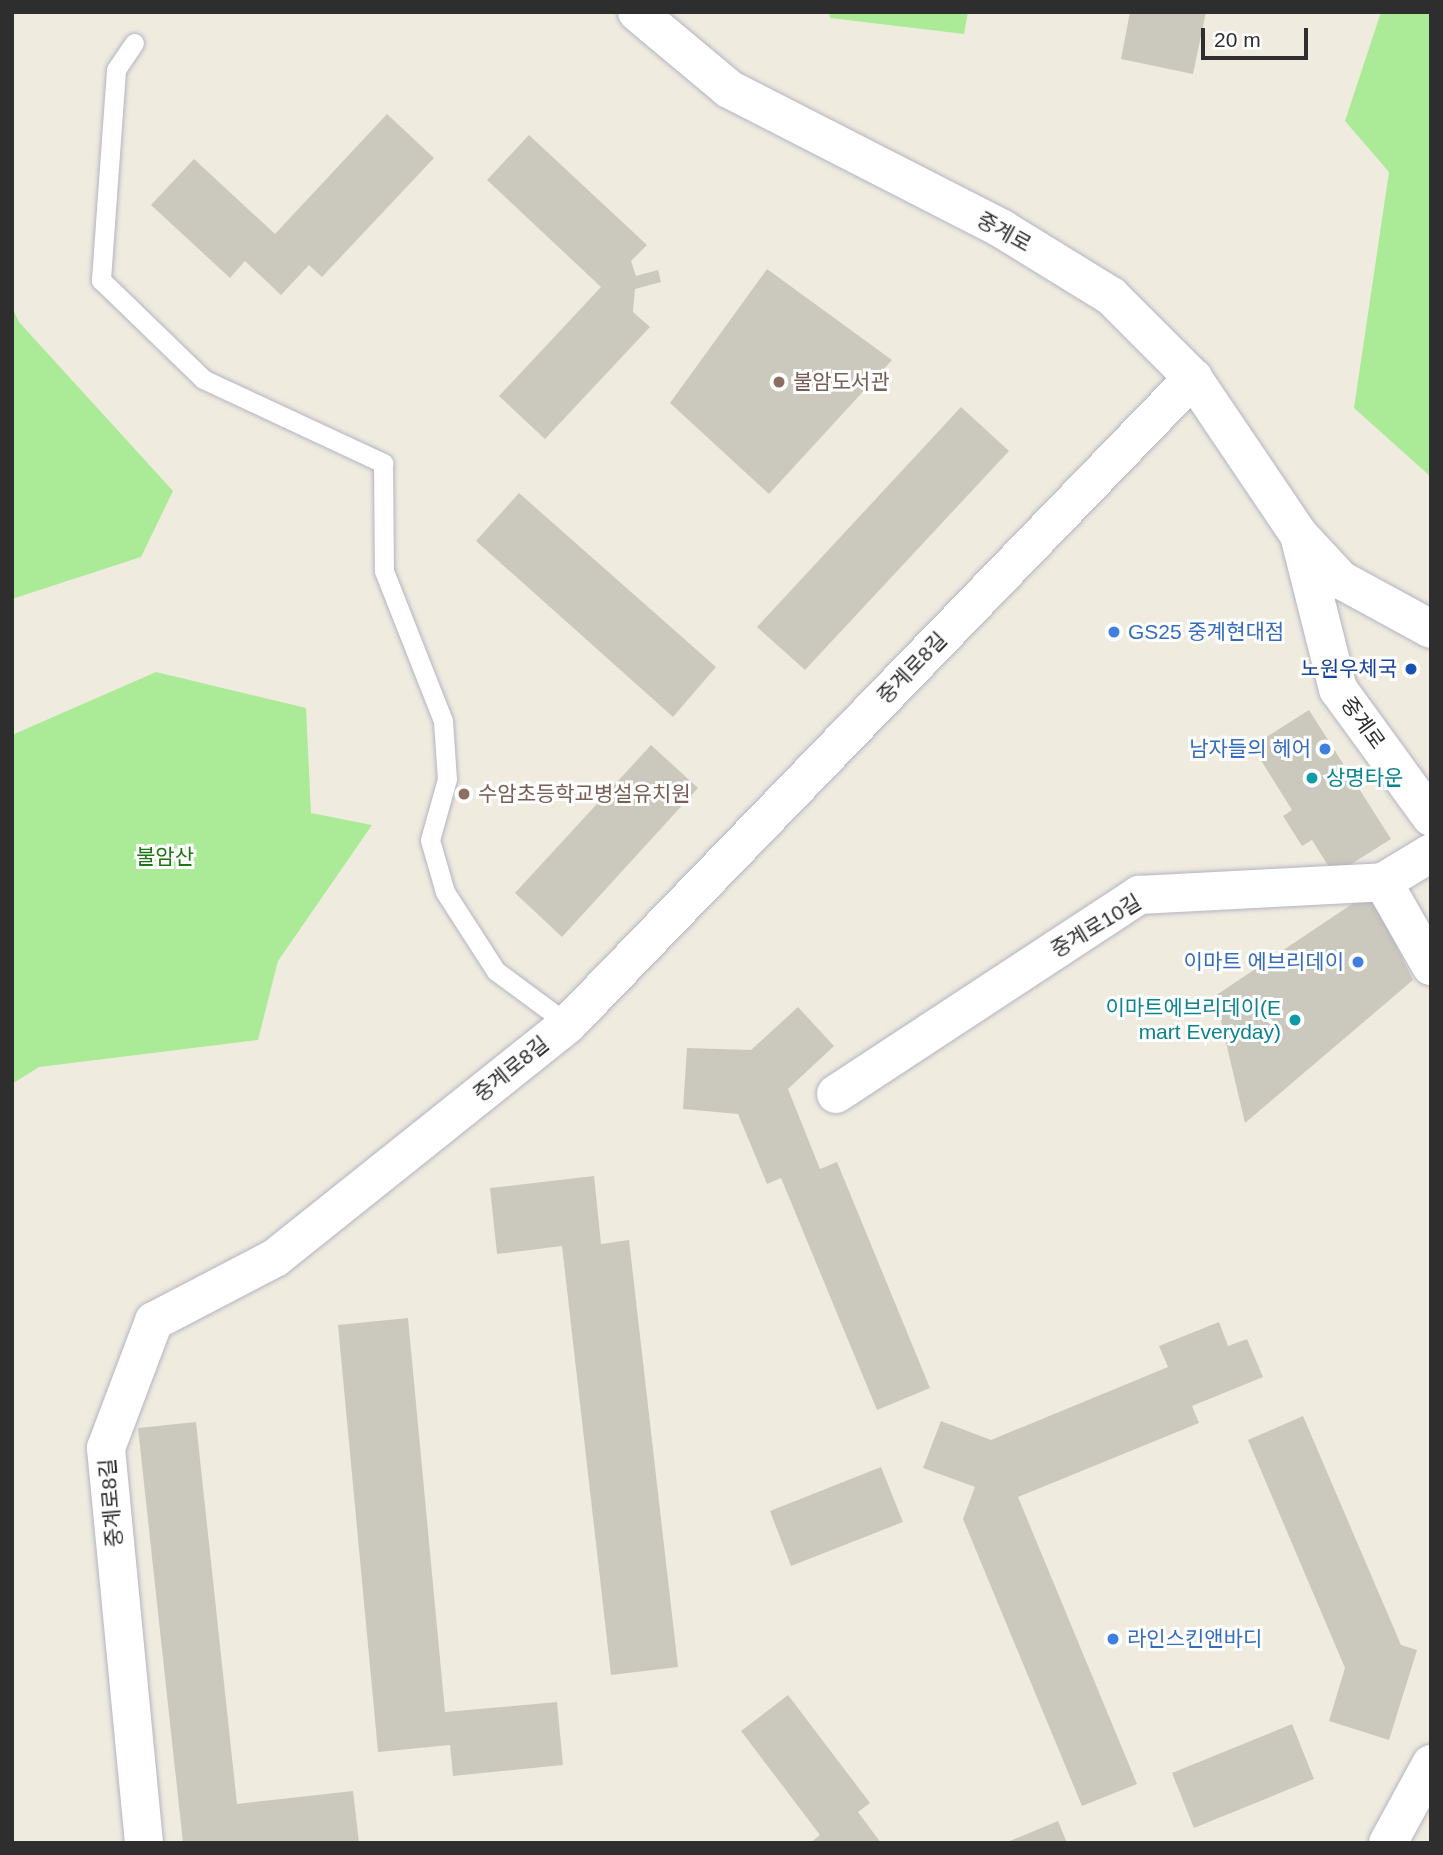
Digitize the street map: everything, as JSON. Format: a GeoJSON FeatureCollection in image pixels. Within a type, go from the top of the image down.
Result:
{"type":"FeatureCollection","features":[{"type":"Feature","properties":{"kind":"street","name":"중계로"},"geometry":{"type":"LineString","coordinates":[[637,12],[729,89],[1002,229],[1111,296],[1193,378],[1299,535],[1341,580],[1431,629]]}},
{"type":"Feature","properties":{"kind":"street","name":"중계로8길"},"geometry":{"type":"LineString","coordinates":[[144,1843],[106,1448],[154,1321],[275,1258],[568,1024],[1193,378]]}},
{"type":"Feature","properties":{"kind":"street","name":"중계로"},"geometry":{"type":"LineString","coordinates":[[1299,535],[1338,689],[1431,817]]}},
{"type":"Feature","properties":{"kind":"street","name":"중계로10길"},"geometry":{"type":"LineString","coordinates":[[836,1094],[1139,895],[1383,882],[1431,853]]}},
{"type":"Feature","properties":{"kind":"street"},"geometry":{"type":"LineString","coordinates":[[1383,882],[1431,966]]}},
{"type":"Feature","properties":{"kind":"street"},"geometry":{"type":"LineString","coordinates":[[1388,1843],[1431,1765]]}},
{"type":"Feature","properties":{"kind":"lane"},"geometry":{"type":"LineString","coordinates":[[134,43],[116,70],[101,280],[203,379],[383,463],[384,571],[443,721],[447,779],[429,840],[445,892],[496,971],[568,1024]]}},
{"type":"Feature","properties":{"kind":"green space"},"geometry":{"type":"Polygon","coordinates":[[[829,12],[968,12],[964,34],[830,18],[829,12]]]}},
{"type":"Feature","properties":{"kind":"green space"},"geometry":{"type":"Polygon","coordinates":[[[1381,12],[1431,12],[1431,477],[1354,408],[1389,172],[1345,121],[1381,12]]]}},
{"type":"Feature","properties":{"kind":"green space"},"geometry":{"type":"Polygon","coordinates":[[[12,307],[19,322],[173,491],[141,557],[12,599],[12,307]]]}},
{"type":"Feature","properties":{"kind":"green space","name":"불암산"},"geometry":{"type":"Polygon","coordinates":[[[156,672],[306,708],[311,813],[372,825],[278,961],[258,1040],[39,1067],[12,1084],[12,735],[156,672]]]}},
{"type":"Feature","properties":{"kind":"building"},"geometry":{"type":"Polygon","coordinates":[[[1130,12],[1206,12],[1193,74],[1121,59],[1130,12]]]}},
{"type":"Feature","properties":{"kind":"building"},"geometry":{"type":"Polygon","coordinates":[[[387,114],[434,158],[322,277],[309,265],[281,295],[245,261],[230,278],[151,205],[194,159],[275,234],[387,114]]]}},
{"type":"Feature","properties":{"kind":"building"},"geometry":{"type":"Polygon","coordinates":[[[529,135],[647,245],[631,261],[636,276],[658,270],[661,282],[635,289],[633,312],[650,327],[545,439],[499,396],[601,287],[487,180],[529,135]]]}},
{"type":"Feature","properties":{"kind":"building","name":"불암도서관"},"geometry":{"type":"Polygon","coordinates":[[[767,269],[892,360],[769,494],[670,403],[767,269]]]}},
{"type":"Feature","properties":{"kind":"building"},"geometry":{"type":"Polygon","coordinates":[[[961,407],[1009,451],[805,670],[757,627],[961,407]]]}},
{"type":"Feature","properties":{"kind":"building"},"geometry":{"type":"Polygon","coordinates":[[[519,493],[716,667],[673,717],[476,541],[519,493]]]}},
{"type":"Feature","properties":{"kind":"building","name":"상명타운"},"geometry":{"type":"Polygon","coordinates":[[[1309,710],[1391,839],[1334,875],[1312,840],[1302,846],[1283,816],[1292,810],[1252,746],[1309,710]]]}},
{"type":"Feature","properties":{"kind":"building"},"geometry":{"type":"Polygon","coordinates":[[[651,745],[698,788],[562,937],[515,893],[651,745]]]}},
{"type":"Feature","properties":{"kind":"building","name":"이마트에브리데이(E mart Everyday)"},"geometry":{"type":"Polygon","coordinates":[[[1370,892],[1413,980],[1245,1123],[1215,996],[1370,892]]]}},
{"type":"Feature","properties":{"kind":"building"},"geometry":{"type":"Polygon","coordinates":[[[798,1007],[834,1046],[788,1089],[820,1169],[837,1162],[930,1388],[877,1410],[781,1178],[767,1184],[738,1114],[683,1109],[687,1048],[751,1050],[798,1007]]]}},
{"type":"Feature","properties":{"kind":"building"},"geometry":{"type":"Polygon","coordinates":[[[594,1176],[601,1244],[629,1240],[678,1667],[611,1675],[562,1246],[497,1254],[490,1188],[594,1176]]]}},
{"type":"Feature","properties":{"kind":"building"},"geometry":{"type":"Polygon","coordinates":[[[408,1318],[445,1712],[557,1702],[563,1765],[453,1776],[450,1745],[378,1752],[338,1325],[408,1318]]]}},
{"type":"Feature","properties":{"kind":"building"},"geometry":{"type":"Polygon","coordinates":[[[1219,1322],[1228,1346],[1247,1339],[1263,1377],[1192,1406],[1199,1423],[1018,1497],[1137,1784],[1082,1806],[963,1519],[975,1487],[923,1468],[941,1421],[991,1440],[1168,1367],[1159,1346],[1219,1322]]]}},
{"type":"Feature","properties":{"kind":"building"},"geometry":{"type":"Polygon","coordinates":[[[1303,1416],[1401,1645],[1417,1650],[1389,1740],[1329,1721],[1345,1668],[1248,1440],[1303,1416]]]}},
{"type":"Feature","properties":{"kind":"building"},"geometry":{"type":"Polygon","coordinates":[[[196,1422],[237,1804],[353,1791],[359,1843],[183,1843],[138,1428],[196,1422]]]}},
{"type":"Feature","properties":{"kind":"building"},"geometry":{"type":"Polygon","coordinates":[[[881,1467],[903,1522],[791,1566],[770,1511],[881,1467]]]}},
{"type":"Feature","properties":{"kind":"building"},"geometry":{"type":"Polygon","coordinates":[[[788,1695],[870,1803],[858,1812],[881,1843],[810,1843],[820,1835],[741,1731],[788,1695]]]}},
{"type":"Feature","properties":{"kind":"building"},"geometry":{"type":"Polygon","coordinates":[[[1292,1724],[1314,1779],[1194,1828],[1172,1773],[1292,1724]]]}},
{"type":"Feature","properties":{"kind":"building"},"geometry":{"type":"Polygon","coordinates":[[[1058,1821],[1067,1843],[1005,1843],[1058,1821]]]}},
{"type":"Feature","properties":{"kind":"place","name":"불암도서관"},"geometry":{"type":"Point","coordinates":[779,382]}},
{"type":"Feature","properties":{"kind":"place","name":"GS25 중계현대점"},"geometry":{"type":"Point","coordinates":[1114,632]}},
{"type":"Feature","properties":{"kind":"place","name":"노원우체국"},"geometry":{"type":"Point","coordinates":[1411,669]}},
{"type":"Feature","properties":{"kind":"place","name":"남자들의 헤어"},"geometry":{"type":"Point","coordinates":[1325,749]}},
{"type":"Feature","properties":{"kind":"place","name":"상명타운"},"geometry":{"type":"Point","coordinates":[1312,778]}},
{"type":"Feature","properties":{"kind":"place","name":"수암초등학교병설유치원"},"geometry":{"type":"Point","coordinates":[464,794]}},
{"type":"Feature","properties":{"kind":"place","name":"이마트 에브리데이"},"geometry":{"type":"Point","coordinates":[1358,962]}},
{"type":"Feature","properties":{"kind":"place","name":"이마트에브리데이(E mart Everyday)"},"geometry":{"type":"Point","coordinates":[1295,1020]}},
{"type":"Feature","properties":{"kind":"place","name":"라인스킨앤바디"},"geometry":{"type":"Point","coordinates":[1113,1639]}}]}
